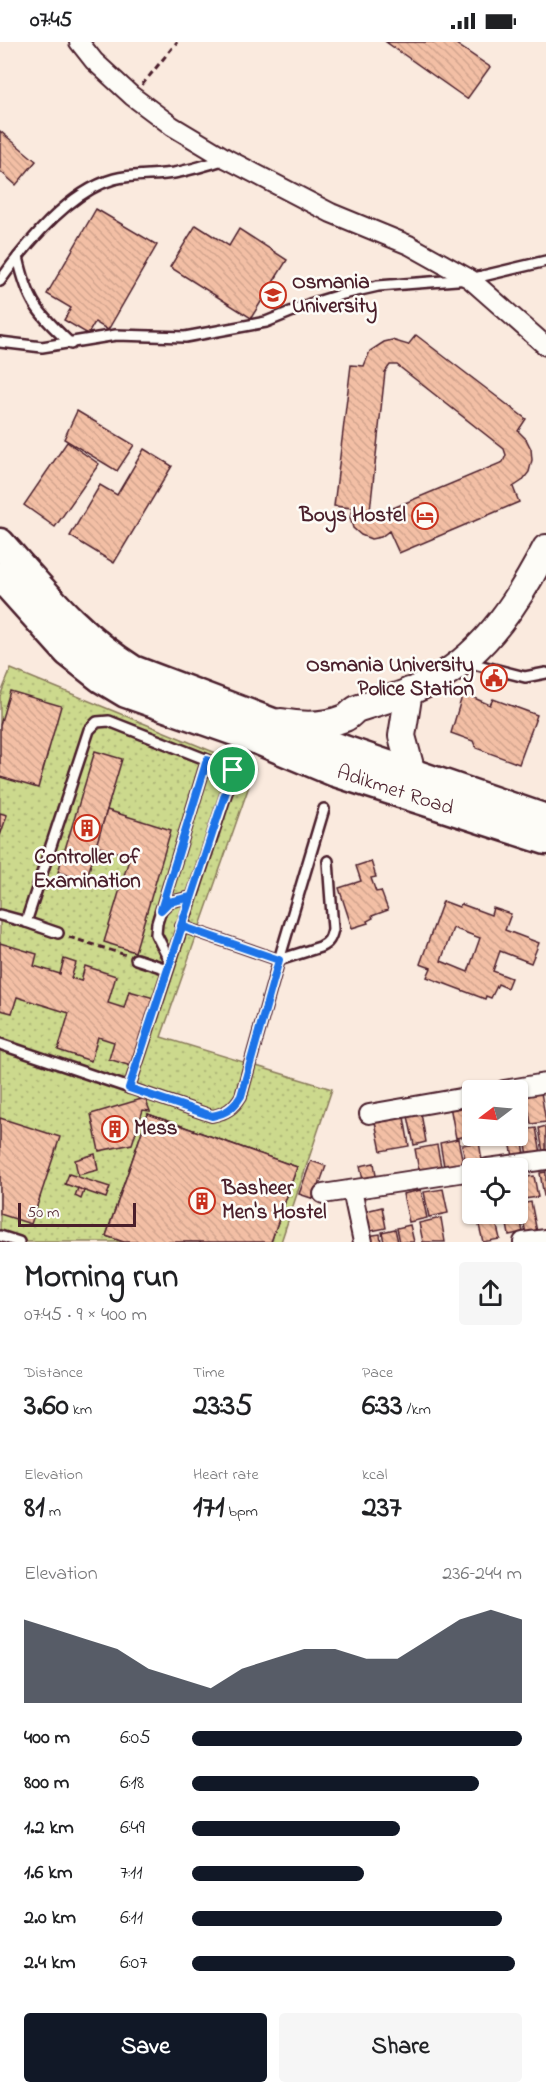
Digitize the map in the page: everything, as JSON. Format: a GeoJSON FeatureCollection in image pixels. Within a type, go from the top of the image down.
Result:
{"type":"FeatureCollection","features":[{"type":"Feature","properties":{"kind":"main road"},"geometry":{"type":"LineString","coordinates":[[0,543],[64,616],[115,658],[133,670],[252,727]]}},
{"type":"Feature","properties":{"kind":"main road"},"geometry":{"type":"LineString","coordinates":[[0,576],[68,652],[101,678],[126,693],[144,700],[252,727],[294,710],[345,705],[355,710],[436,680],[464,661],[493,631],[526,585],[546,548]]}},
{"type":"Feature","properties":{"kind":"main road"},"geometry":{"type":"LineString","coordinates":[[409,691],[402,736],[412,773]]}},
{"type":"Feature","properties":{"kind":"main road","name":"Adikmet Road"},"geometry":{"type":"LineString","coordinates":[[252,727],[412,773],[546,819]]}},
{"type":"Feature","properties":{"kind":"main road","name":"Adikmet Road"},"geometry":{"type":"LineString","coordinates":[[252,727],[335,772],[546,840]]}},
{"type":"Feature","properties":{"kind":"street"},"geometry":{"type":"LineString","coordinates":[[79,42],[94,61],[132,96],[172,126],[227,159],[331,213],[409,245],[470,279],[546,346]]}},
{"type":"Feature","properties":{"kind":"street"},"geometry":{"type":"LineString","coordinates":[[528,1086],[546,1083]]}},
{"type":"Feature","properties":{"kind":"street"},"geometry":{"type":"LineString","coordinates":[[369,1114],[462,1098]]}},
{"type":"Feature","properties":{"kind":"street"},"geometry":{"type":"LineString","coordinates":[[528,1162],[546,1160]]}},
{"type":"Feature","properties":{"kind":"street"},"geometry":{"type":"LineString","coordinates":[[323,1194],[462,1173]]}},
{"type":"Feature","properties":{"kind":"street"},"geometry":{"type":"LineString","coordinates":[[352,1190],[363,1242]]}},
{"type":"Feature","properties":{"kind":"street"},"geometry":{"type":"LineString","coordinates":[[523,1242],[546,1239]]}},
{"type":"Feature","properties":{"kind":"lane"},"geometry":{"type":"LineString","coordinates":[[0,281],[18,256],[56,215],[95,186],[116,178],[174,172],[227,159]]}},
{"type":"Feature","properties":{"kind":"lane"},"geometry":{"type":"LineString","coordinates":[[18,256],[24,284],[33,303],[44,318],[71,344]]}},
{"type":"Feature","properties":{"kind":"lane"},"geometry":{"type":"LineString","coordinates":[[0,342],[42,347],[116,335],[185,337],[266,322],[310,304],[378,286],[470,279],[546,261]]}},
{"type":"Feature","properties":{"kind":"lane"},"geometry":{"type":"LineString","coordinates":[[464,661],[525,677],[546,673]]}},
{"type":"Feature","properties":{"kind":"lane"},"geometry":{"type":"LineString","coordinates":[[26,922],[89,730],[93,725],[102,720],[109,721],[233,770]]}},
{"type":"Feature","properties":{"kind":"lane"},"geometry":{"type":"LineString","coordinates":[[129,1088],[233,770],[252,727]]}},
{"type":"Feature","properties":{"kind":"lane"},"geometry":{"type":"LineString","coordinates":[[168,966],[156,934],[157,923],[207,760]]}},
{"type":"Feature","properties":{"kind":"lane"},"geometry":{"type":"LineString","coordinates":[[0,1044],[212,1116],[226,1113],[235,1107],[241,1096],[324,809]]}},
{"type":"Feature","properties":{"kind":"lane"},"geometry":{"type":"LineString","coordinates":[[181,926],[279,960],[320,948],[332,937],[328,861]]}},
{"type":"Feature","properties":{"kind":"lane"},"geometry":{"type":"LineString","coordinates":[[161,910],[169,902],[191,897]]}},
{"type":"Feature","properties":{"kind":"lane"},"geometry":{"type":"LineString","coordinates":[[0,915],[62,934]]}},
{"type":"Feature","properties":{"kind":"lane"},"geometry":{"type":"LineString","coordinates":[[132,957],[168,966]]}},
{"type":"Feature","properties":{"kind":"lane"},"geometry":{"type":"LineString","coordinates":[[0,1236],[19,1242]]}},
{"type":"Feature","properties":{"kind":"path"},"geometry":{"type":"LineString","coordinates":[[132,96],[177,42]]}},
{"type":"Feature","properties":{"kind":"path"},"geometry":{"type":"LineString","coordinates":[[62,934],[132,957]]}},
{"type":"Feature","properties":{"kind":"green space"},"geometry":{"type":"Polygon","coordinates":[[[11,669],[255,769],[161,1037],[332,1089],[281,1242],[0,1242],[0,696],[11,669]]]}},
{"type":"Feature","properties":{"kind":"building"},"geometry":{"type":"Polygon","coordinates":[[[386,42],[453,42],[490,67],[467,99],[386,42]]]}},
{"type":"Feature","properties":{"kind":"building"},"geometry":{"type":"Polygon","coordinates":[[[0,131],[36,161],[16,185],[0,171],[0,131]]]}},
{"type":"Feature","properties":{"kind":"building"},"geometry":{"type":"Polygon","coordinates":[[[96,209],[157,245],[108,330],[95,322],[88,334],[64,320],[71,308],[47,294],[96,209]]]}},
{"type":"Feature","properties":{"kind":"building"},"geometry":{"type":"Polygon","coordinates":[[[196,225],[229,246],[239,229],[287,260],[251,318],[170,267],[196,225]]]}},
{"type":"Feature","properties":{"kind":"building"},"geometry":{"type":"Polygon","coordinates":[[[416,335],[526,419],[518,431],[526,439],[531,449],[532,460],[529,472],[513,487],[519,502],[399,553],[389,531],[381,537],[371,539],[361,535],[353,528],[350,518],[352,508],[334,506],[351,365],[364,366],[370,351],[384,342],[392,340],[408,345],[416,335]],[[390,365],[385,372],[370,511],[374,516],[503,462],[506,455],[504,449],[397,365],[390,365]]]}},
{"type":"Feature","properties":{"kind":"building"},"geometry":{"type":"Polygon","coordinates":[[[77,411],[134,445],[117,471],[64,439],[77,411]]]}},
{"type":"Feature","properties":{"kind":"building"},"geometry":{"type":"Polygon","coordinates":[[[67,442],[99,464],[55,527],[24,505],[67,442]]]}},
{"type":"Feature","properties":{"kind":"building"},"geometry":{"type":"Polygon","coordinates":[[[144,449],[172,466],[114,563],[70,536],[100,485],[117,495],[144,449]]]}},
{"type":"Feature","properties":{"kind":"building"},"geometry":{"type":"Polygon","coordinates":[[[10,691],[61,706],[38,788],[0,777],[0,725],[10,691]]]}},
{"type":"Feature","properties":{"kind":"building"},"geometry":{"type":"Polygon","coordinates":[[[463,693],[490,705],[493,699],[537,715],[519,764],[476,748],[473,741],[451,733],[463,693]]]}},
{"type":"Feature","properties":{"kind":"building","name":"Controller of Examination"},"geometry":{"type":"Polygon","coordinates":[[[95,751],[122,759],[86,881],[58,872],[95,751]]]}},
{"type":"Feature","properties":{"kind":"building"},"geometry":{"type":"Polygon","coordinates":[[[107,810],[171,830],[135,952],[104,942],[130,856],[96,846],[107,810]]]}},
{"type":"Feature","properties":{"kind":"building"},"geometry":{"type":"Polygon","coordinates":[[[0,813],[7,815],[0,836],[0,813]]]}},
{"type":"Feature","properties":{"kind":"building"},"geometry":{"type":"Polygon","coordinates":[[[371,861],[376,877],[371,878],[376,892],[381,891],[388,910],[372,916],[373,918],[367,921],[368,923],[352,928],[339,888],[361,881],[356,866],[371,861]]]}},
{"type":"Feature","properties":{"kind":"building"},"geometry":{"type":"Polygon","coordinates":[[[443,901],[459,907],[461,904],[491,915],[493,908],[511,914],[505,930],[539,943],[531,963],[500,951],[493,971],[511,978],[507,988],[498,984],[491,998],[486,996],[485,999],[427,977],[431,968],[420,964],[443,901]],[[453,928],[441,961],[468,972],[480,938],[453,928]]]}},
{"type":"Feature","properties":{"kind":"building"},"geometry":{"type":"Polygon","coordinates":[[[0,943],[37,954],[34,966],[60,974],[64,959],[76,963],[71,978],[81,981],[85,966],[116,976],[108,1003],[124,1008],[129,991],[154,998],[134,1067],[109,1059],[114,1042],[98,1037],[91,1061],[58,1050],[69,1013],[17,997],[12,1013],[0,1010],[0,943]]]}},
{"type":"Feature","properties":{"kind":"building"},"geometry":{"type":"Polygon","coordinates":[[[541,1092],[546,1122],[531,1124],[528,1095],[541,1092]]]}},
{"type":"Feature","properties":{"kind":"building","name":"Mess"},"geometry":{"type":"Polygon","coordinates":[[[145,1098],[150,1111],[143,1110],[132,1144],[99,1151],[91,1114],[145,1098]]]}},
{"type":"Feature","properties":{"kind":"building"},"geometry":{"type":"Polygon","coordinates":[[[462,1104],[462,1137],[456,1138],[450,1106],[462,1104]]]}},
{"type":"Feature","properties":{"kind":"building"},"geometry":{"type":"Polygon","coordinates":[[[421,1113],[426,1142],[414,1145],[408,1116],[421,1113]]]}},
{"type":"Feature","properties":{"kind":"building"},"geometry":{"type":"Polygon","coordinates":[[[148,1114],[297,1167],[271,1242],[246,1242],[266,1177],[233,1167],[225,1191],[193,1181],[201,1155],[169,1145],[145,1221],[212,1242],[124,1242],[106,1236],[148,1114]]]}},
{"type":"Feature","properties":{"kind":"building","name":"Basheer Men's Hostel"},"geometry":{"type":"Polygon","coordinates":[[[148,1114],[297,1167],[271,1242],[124,1242],[106,1236],[148,1114]]]}},
{"type":"Feature","properties":{"kind":"building"},"geometry":{"type":"Polygon","coordinates":[[[404,1117],[409,1146],[381,1151],[375,1122],[404,1117]]]}},
{"type":"Feature","properties":{"kind":"building"},"geometry":{"type":"Polygon","coordinates":[[[0,1118],[60,1137],[31,1224],[0,1214],[0,1118]]]}},
{"type":"Feature","properties":{"kind":"building"},"geometry":{"type":"Polygon","coordinates":[[[546,1126],[546,1157],[544,1158],[539,1128],[546,1126]]]}},
{"type":"Feature","properties":{"kind":"building"},"geometry":{"type":"Polygon","coordinates":[[[536,1128],[542,1158],[529,1160],[526,1146],[528,1129],[536,1128]]]}},
{"type":"Feature","properties":{"kind":"building"},"geometry":{"type":"Polygon","coordinates":[[[458,1139],[462,1168],[445,1172],[440,1143],[458,1139]]]}},
{"type":"Feature","properties":{"kind":"building"},"geometry":{"type":"Polygon","coordinates":[[[437,1145],[442,1172],[420,1176],[415,1149],[437,1145]]]}},
{"type":"Feature","properties":{"kind":"building"},"geometry":{"type":"Polygon","coordinates":[[[462,1146],[480,1146],[482,1158],[465,1158],[462,1146]]]}},
{"type":"Feature","properties":{"kind":"building"},"geometry":{"type":"Polygon","coordinates":[[[511,1146],[524,1146],[526,1158],[513,1158],[511,1146]]]}},
{"type":"Feature","properties":{"kind":"building"},"geometry":{"type":"Polygon","coordinates":[[[95,1154],[98,1170],[78,1175],[75,1160],[95,1154]]]}},
{"type":"Feature","properties":{"kind":"building"},"geometry":{"type":"Polygon","coordinates":[[[311,1161],[326,1166],[314,1199],[299,1194],[311,1161]]]}},
{"type":"Feature","properties":{"kind":"building"},"geometry":{"type":"Polygon","coordinates":[[[374,1163],[377,1182],[364,1185],[360,1166],[374,1163]]]}},
{"type":"Feature","properties":{"kind":"building"},"geometry":{"type":"Polygon","coordinates":[[[546,1172],[546,1196],[544,1196],[540,1173],[546,1172]]]}},
{"type":"Feature","properties":{"kind":"building"},"geometry":{"type":"Polygon","coordinates":[[[69,1174],[110,1187],[106,1198],[65,1184],[69,1174]]]}},
{"type":"Feature","properties":{"kind":"building"},"geometry":{"type":"Polygon","coordinates":[[[534,1176],[538,1197],[528,1198],[528,1177],[534,1176]]]}},
{"type":"Feature","properties":{"kind":"building"},"geometry":{"type":"Polygon","coordinates":[[[78,1188],[84,1191],[81,1199],[75,1196],[78,1188]]]}},
{"type":"Feature","properties":{"kind":"building"},"geometry":{"type":"Polygon","coordinates":[[[443,1189],[448,1213],[429,1217],[424,1192],[443,1189]]]}},
{"type":"Feature","properties":{"kind":"building"},"geometry":{"type":"Polygon","coordinates":[[[421,1190],[427,1218],[409,1222],[403,1194],[421,1190]]]}},
{"type":"Feature","properties":{"kind":"building"},"geometry":{"type":"Polygon","coordinates":[[[531,1202],[537,1232],[526,1234],[524,1224],[528,1224],[528,1203],[531,1202]]]}},
{"type":"Feature","properties":{"kind":"building"},"geometry":{"type":"Polygon","coordinates":[[[382,1207],[386,1228],[366,1232],[362,1212],[382,1207]]]}},
{"type":"Feature","properties":{"kind":"building"},"geometry":{"type":"Polygon","coordinates":[[[441,1218],[445,1242],[423,1242],[419,1223],[441,1218]]]}},
{"type":"Feature","properties":{"kind":"building"},"geometry":{"type":"Polygon","coordinates":[[[479,1224],[496,1224],[500,1239],[483,1242],[479,1224]]]}},
{"type":"Feature","properties":{"kind":"building"},"geometry":{"type":"Polygon","coordinates":[[[507,1224],[521,1224],[523,1232],[509,1235],[507,1224]]]}},
{"type":"Feature","properties":{"kind":"building"},"geometry":{"type":"Polygon","coordinates":[[[410,1225],[414,1242],[400,1242],[397,1228],[410,1225]]]}},
{"type":"Feature","properties":{"kind":"building"},"geometry":{"type":"Polygon","coordinates":[[[395,1229],[398,1242],[384,1242],[382,1232],[395,1229]]]}},
{"type":"Feature","properties":{"kind":"building"},"geometry":{"type":"Polygon","coordinates":[[[380,1234],[381,1242],[368,1242],[367,1236],[380,1234]]]}},
{"type":"Feature","properties":{"kind":"place","name":"Osmania University"},"geometry":{"type":"Point","coordinates":[273,295]}},
{"type":"Feature","properties":{"kind":"place","name":"Boys Hostel"},"geometry":{"type":"Point","coordinates":[425,516]}},
{"type":"Feature","properties":{"kind":"place","name":"Osmania University Police Station"},"geometry":{"type":"Point","coordinates":[494,678]}},
{"type":"Feature","properties":{"kind":"place","name":"Controller of Examination"},"geometry":{"type":"Point","coordinates":[87,828]}},
{"type":"Feature","properties":{"kind":"place","name":"Mess"},"geometry":{"type":"Point","coordinates":[115,1129]}},
{"type":"Feature","properties":{"kind":"place","name":"Basheer Men's Hostel"},"geometry":{"type":"Point","coordinates":[202,1201]}},
{"type":"Feature","properties":{"kind":"route"},"geometry":{"type":"LineString","coordinates":[[233,770],[191,897],[170,962],[129,1088],[212,1116],[226,1113],[235,1107],[241,1096],[279,960],[181,926],[191,897],[169,902],[161,910],[207,760],[233,770]]}}]}
